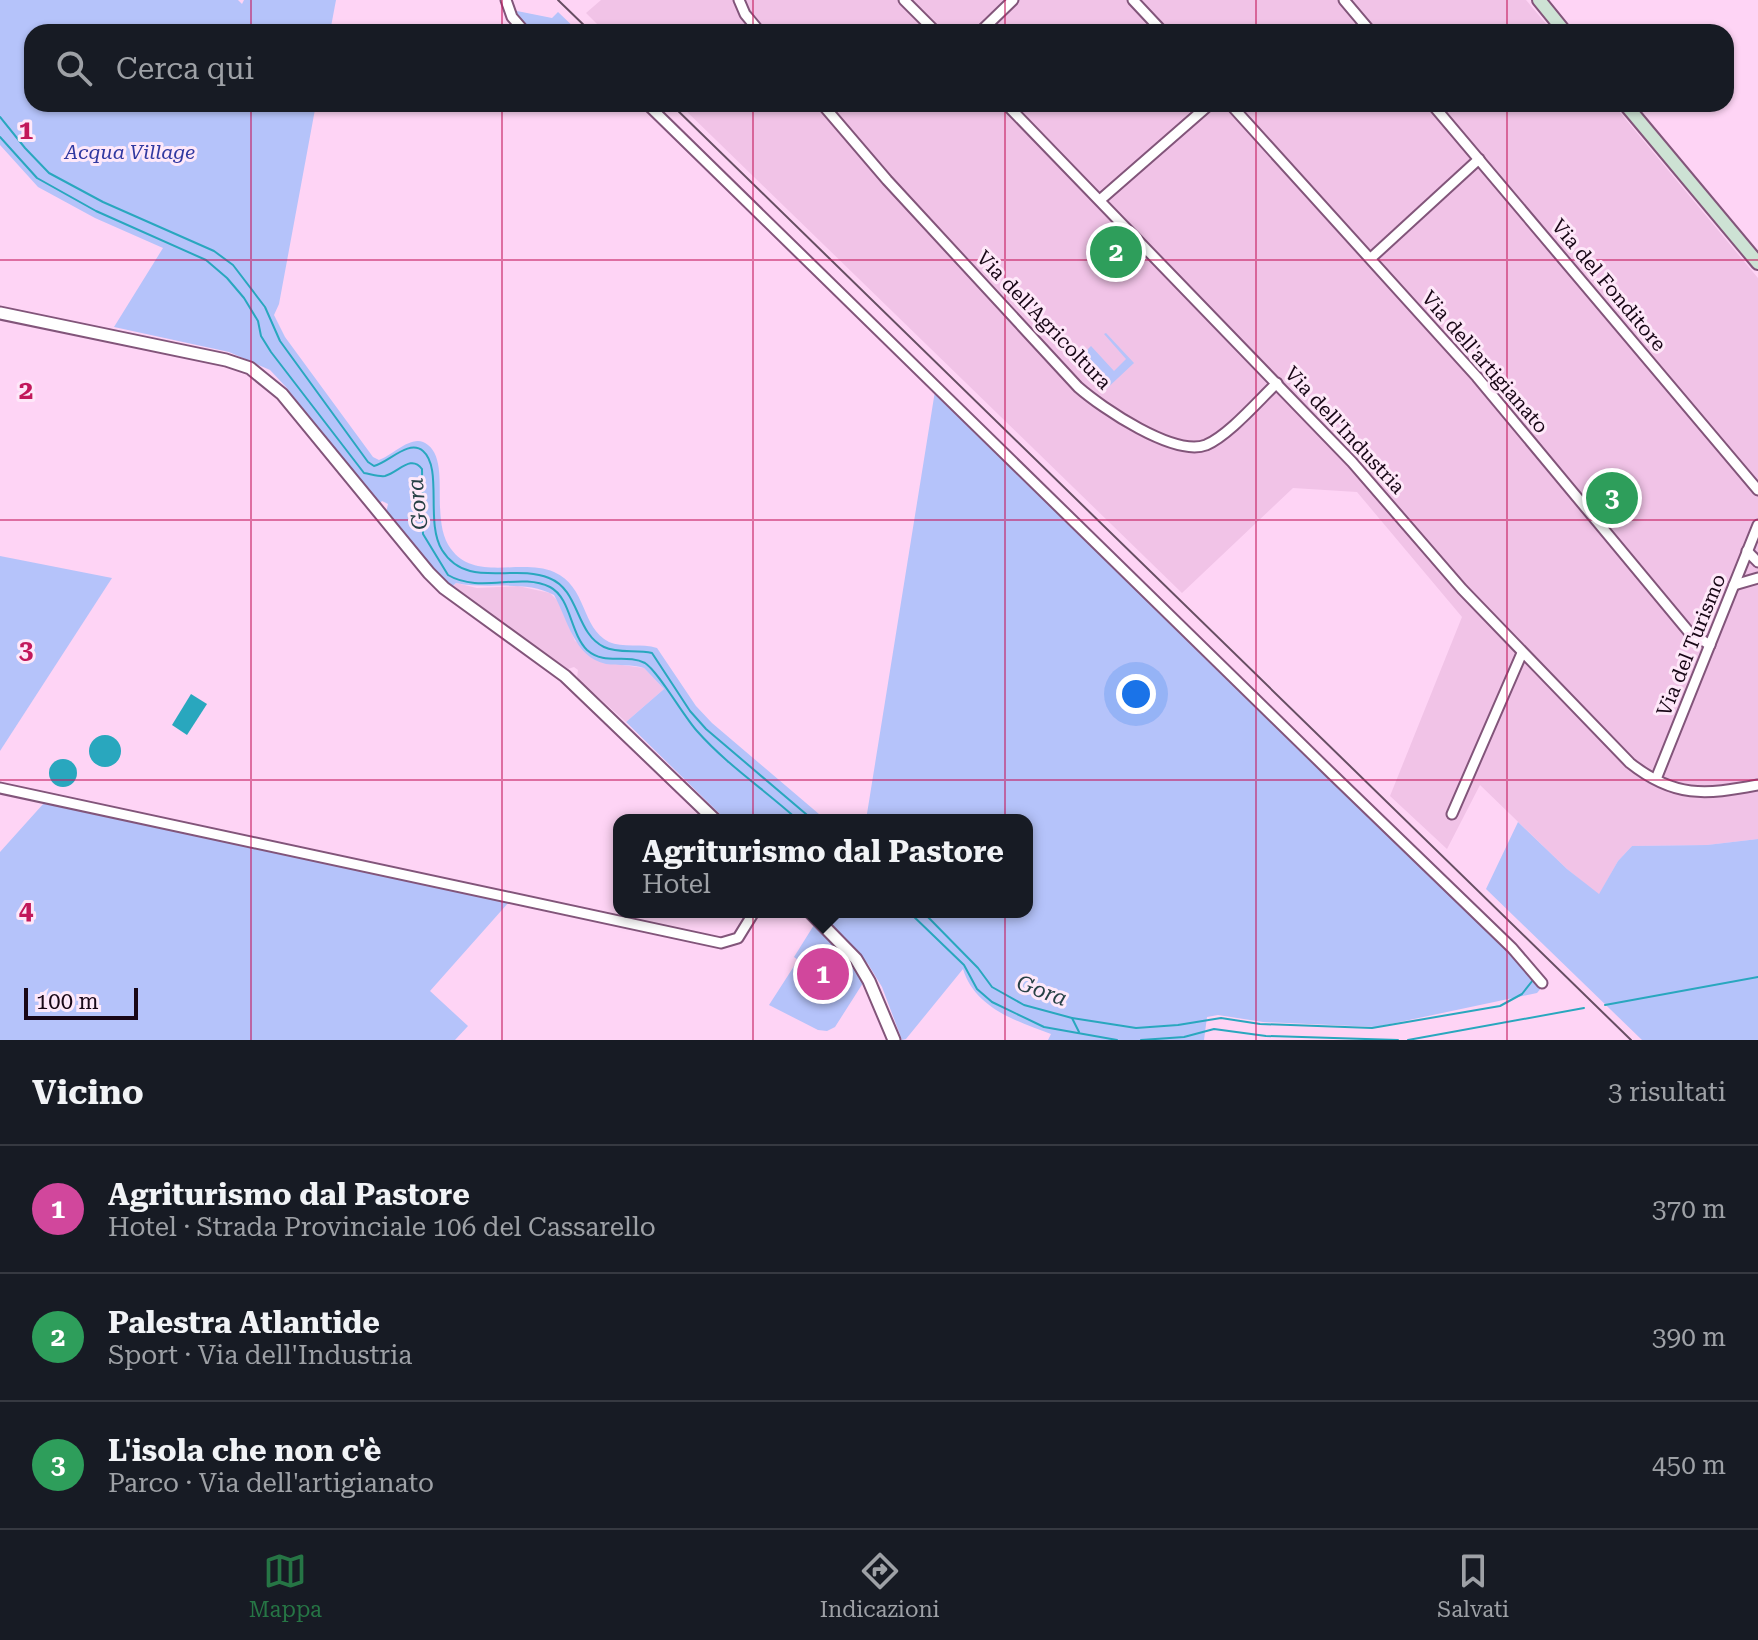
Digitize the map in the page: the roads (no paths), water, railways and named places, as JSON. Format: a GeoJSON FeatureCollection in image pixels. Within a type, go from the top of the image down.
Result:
{"type":"FeatureCollection","features":[{"type":"Feature","properties":{"kind":"main road"},"geometry":{"type":"LineString","coordinates":[[1539,0],[1558,24]]}},
{"type":"Feature","properties":{"kind":"main road"},"geometry":{"type":"LineString","coordinates":[[1632,112],[1758,263]]}},
{"type":"Feature","properties":{"kind":"street"},"geometry":{"type":"LineString","coordinates":[[506,0],[518,24]]}},
{"type":"Feature","properties":{"kind":"street"},"geometry":{"type":"LineString","coordinates":[[739,0],[753,24]]}},
{"type":"Feature","properties":{"kind":"street"},"geometry":{"type":"LineString","coordinates":[[904,0],[928,24]]}},
{"type":"Feature","properties":{"kind":"street"},"geometry":{"type":"LineString","coordinates":[[988,24],[1013,0]]}},
{"type":"Feature","properties":{"kind":"street"},"geometry":{"type":"LineString","coordinates":[[1133,0],[1156,24]]}},
{"type":"Feature","properties":{"kind":"street"},"geometry":{"type":"LineString","coordinates":[[1345,0],[1364,24]]}},
{"type":"Feature","properties":{"kind":"street"},"geometry":{"type":"LineString","coordinates":[[655,112],[1437,874],[1512,948],[1542,983]]}},
{"type":"Feature","properties":{"kind":"street","name":"Via dell'Agricoltura"},"geometry":{"type":"LineString","coordinates":[[829,112],[1050,357],[1090,397],[1115,415],[1160,438],[1195,448],[1217,438],[1277,383]]}},
{"type":"Feature","properties":{"kind":"street","name":"Via dell'Industria"},"geometry":{"type":"LineString","coordinates":[[1014,112],[1277,383],[1358,469],[1462,589],[1630,763],[1682,791],[1699,793],[1758,785]]}},
{"type":"Feature","properties":{"kind":"street"},"geometry":{"type":"LineString","coordinates":[[1100,200],[1201,112]]}},
{"type":"Feature","properties":{"kind":"street","name":"Via dell'artigianato"},"geometry":{"type":"LineString","coordinates":[[1237,112],[1477,377],[1689,632],[1710,645]]}},
{"type":"Feature","properties":{"kind":"street","name":"Via del Fonditore"},"geometry":{"type":"LineString","coordinates":[[1439,112],[1758,490]]}},
{"type":"Feature","properties":{"kind":"street"},"geometry":{"type":"LineString","coordinates":[[1371,258],[1479,159]]}},
{"type":"Feature","properties":{"kind":"street"},"geometry":{"type":"LineString","coordinates":[[0,313],[226,360],[250,368],[295,408],[444,588],[573,683],[709,814]]}},
{"type":"Feature","properties":{"kind":"street","name":"Via del Turismo"},"geometry":{"type":"LineString","coordinates":[[1656,779],[1758,525]]}},
{"type":"Feature","properties":{"kind":"street"},"geometry":{"type":"LineString","coordinates":[[1747,551],[1758,562]]}},
{"type":"Feature","properties":{"kind":"street"},"geometry":{"type":"LineString","coordinates":[[1734,585],[1758,578]]}},
{"type":"Feature","properties":{"kind":"street"},"geometry":{"type":"LineString","coordinates":[[1452,814],[1522,653]]}},
{"type":"Feature","properties":{"kind":"street"},"geometry":{"type":"LineString","coordinates":[[0,788],[721,943],[738,938],[750,918]]}},
{"type":"Feature","properties":{"kind":"street"},"geometry":{"type":"LineString","coordinates":[[816,918],[856,959],[869,981],[894,1040]]}},
{"type":"Feature","properties":{"kind":"waterway","name":"Gora"},"geometry":{"type":"LineString","coordinates":[[0,117],[49,173],[103,202],[214,251],[233,265],[265,307],[280,341],[368,462],[374,466],[380,464],[405,449],[423,451],[432,470],[437,539],[452,562],[477,572],[535,574],[559,584],[567,592],[595,641],[609,649],[652,653],[690,711],[706,729],[806,814]]}},
{"type":"Feature","properties":{"kind":"waterway"},"geometry":{"type":"LineString","coordinates":[[0,137],[37,178],[96,211],[206,260],[227,278],[258,321],[261,336],[271,352],[364,473],[385,476],[414,463],[422,469],[423,534],[448,575],[473,583],[526,581],[550,587],[562,599],[587,650],[608,659],[645,663],[709,743],[791,814]]}},
{"type":"Feature","properties":{"kind":"waterway"},"geometry":{"type":"LineString","coordinates":[[915,918],[964,965],[977,989],[992,1002],[1044,1027],[1117,1040]]}},
{"type":"Feature","properties":{"kind":"waterway","name":"Gora"},"geometry":{"type":"LineString","coordinates":[[929,918],[978,968],[992,987],[1024,1005],[1072,1018],[1079,1032]]}},
{"type":"Feature","properties":{"kind":"waterway"},"geometry":{"type":"LineString","coordinates":[[1605,1005],[1758,977]]}},
{"type":"Feature","properties":{"kind":"waterway"},"geometry":{"type":"LineString","coordinates":[[1072,1018],[1136,1028],[1221,1018],[1260,1024],[1372,1028],[1500,1006],[1522,994],[1533,980]]}},
{"type":"Feature","properties":{"kind":"waterway"},"geometry":{"type":"LineString","coordinates":[[1408,1040],[1584,1008]]}},
{"type":"Feature","properties":{"kind":"waterway"},"geometry":{"type":"LineString","coordinates":[[1141,1040],[1184,1037],[1214,1029],[1266,1036],[1398,1040]]}},
{"type":"Feature","properties":{"kind":"railway"},"geometry":{"type":"LineString","coordinates":[[558,0],[583,24]]}},
{"type":"Feature","properties":{"kind":"railway"},"geometry":{"type":"LineString","coordinates":[[679,112],[1631,1040]]}},
{"type":"Feature","properties":{"kind":"place","name":"Palestra Atlantide"},"geometry":{"type":"Point","coordinates":[1116,252]}},
{"type":"Feature","properties":{"kind":"place","name":"L'isola che non c'è"},"geometry":{"type":"Point","coordinates":[1612,498]}},
{"type":"Feature","properties":{"kind":"place","name":"Agriturismo dal Pastore"},"geometry":{"type":"Point","coordinates":[823,974]}},
{"type":"Feature","properties":{"kind":"park label","name":"Acqua Village"},"geometry":{"type":"Point","coordinates":[130,152]}}]}
